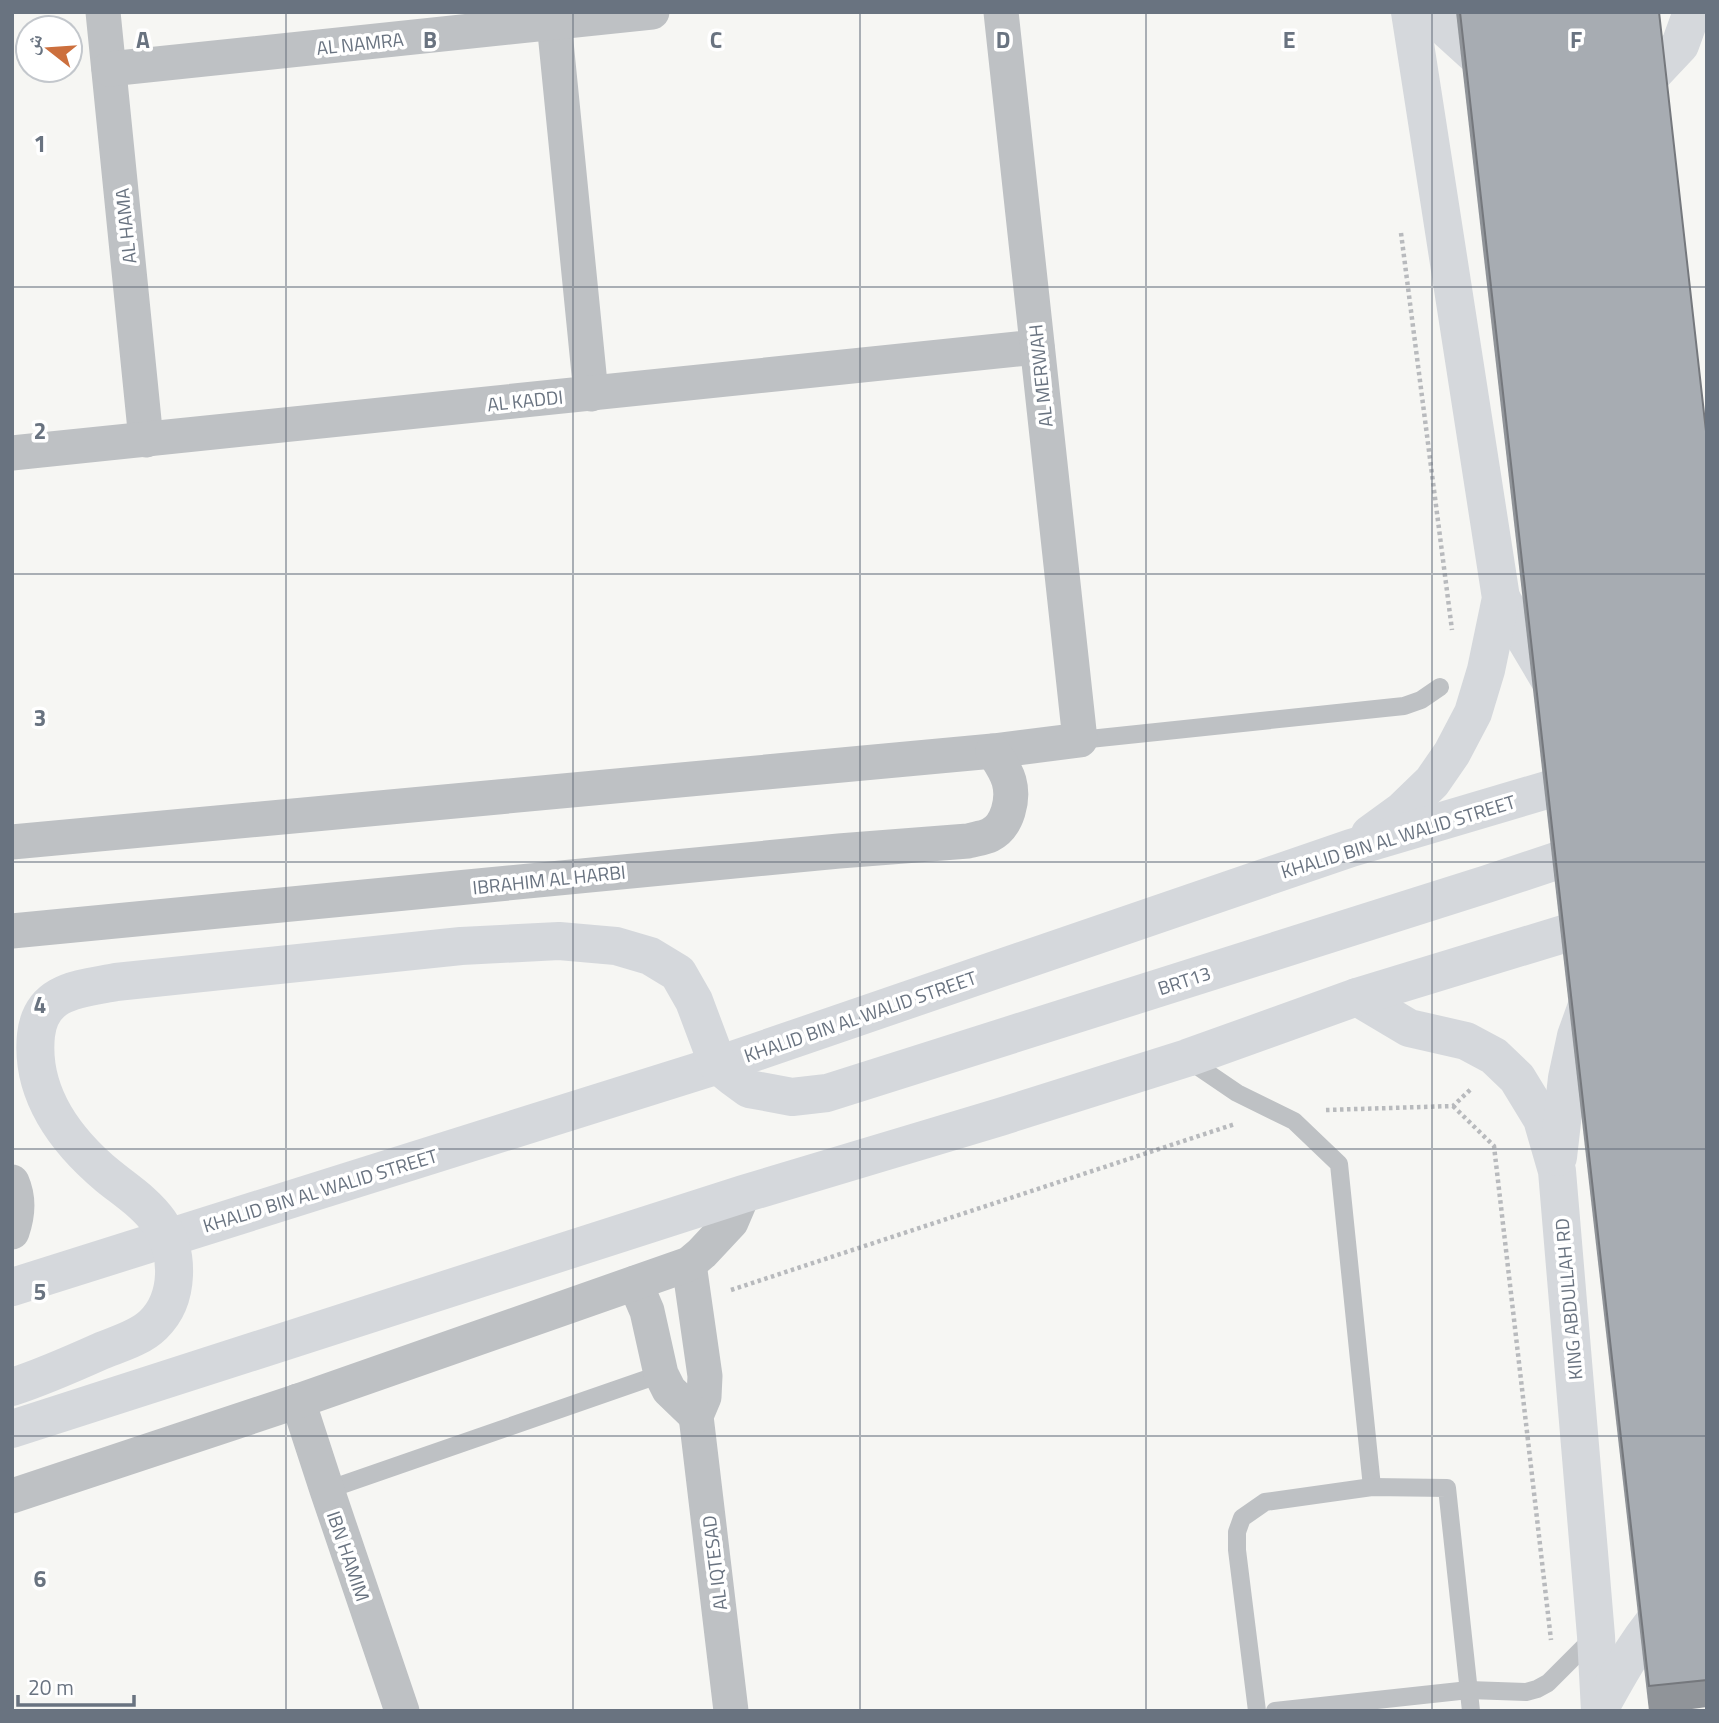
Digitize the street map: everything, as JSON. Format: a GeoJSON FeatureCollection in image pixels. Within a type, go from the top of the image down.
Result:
{"type":"FeatureCollection","features":[{"type":"Feature","properties":{"kind":"main road"},"geometry":{"type":"LineString","coordinates":[[1351,848],[1402,810],[1432,782],[1452,753],[1473,713],[1486,670],[1501,597],[1410,12]]}},
{"type":"Feature","properties":{"kind":"main road"},"geometry":{"type":"LineString","coordinates":[[1428,12],[1482,61],[1530,82]]}},
{"type":"Feature","properties":{"kind":"main road"},"geometry":{"type":"LineString","coordinates":[[1588,92],[1599,92],[1647,80],[1680,44],[1692,12]]}},
{"type":"Feature","properties":{"kind":"main road","name":"KHALID BIN AL WALID STREET"},"geometry":{"type":"LineString","coordinates":[[12,1287],[718,1065],[1351,848],[1618,778],[1579,727],[1501,597]]}},
{"type":"Feature","properties":{"kind":"main road","name":"BRT13"},"geometry":{"type":"LineString","coordinates":[[718,1065],[749,1088],[792,1097],[827,1093],[1487,884],[1630,856],[1616,918]]}},
{"type":"Feature","properties":{"kind":"main road"},"geometry":{"type":"LineString","coordinates":[[12,1429],[743,1194],[1187,1058],[1357,997],[1616,918],[1701,881]]}},
{"type":"Feature","properties":{"kind":"main road"},"geometry":{"type":"LineString","coordinates":[[1557,1171],[1571,1057],[1616,918]]}},
{"type":"Feature","properties":{"kind":"main road"},"geometry":{"type":"LineString","coordinates":[[12,1387],[132,1338],[152,1327],[169,1302],[174,1284],[174,1263],[159,1221],[142,1203],[82,1153],[53,1115],[43,1093],[37,1071],[35,1045],[38,1021],[48,1004],[62,995],[80,988],[116,982],[461,946],[559,941],[616,946],[650,956],[678,973],[694,1002],[718,1065]]}},
{"type":"Feature","properties":{"kind":"main road","name":"KING ABDULLAH RD"},"geometry":{"type":"LineString","coordinates":[[1357,997],[1409,1028],[1466,1041],[1494,1056],[1517,1078],[1542,1119],[1557,1171],[1600,1709]]}},
{"type":"Feature","properties":{"kind":"main road"},"geometry":{"type":"LineString","coordinates":[[1600,1709],[1629,1655],[1657,1617],[1692,1582],[1707,1576]]}},
{"type":"Feature","properties":{"kind":"street","name":"AL HAMA"},"geometry":{"type":"LineString","coordinates":[[103,12],[146,439]]}},
{"type":"Feature","properties":{"kind":"street","name":"AL NAMRA"},"geometry":{"type":"LineString","coordinates":[[109,69],[652,12]]}},
{"type":"Feature","properties":{"kind":"street","name":"AL MERWAH"},"geometry":{"type":"LineString","coordinates":[[1001,12],[1080,740]]}},
{"type":"Feature","properties":{"kind":"street"},"geometry":{"type":"LineString","coordinates":[[554,22],[591,394]]}},
{"type":"Feature","properties":{"kind":"street","name":"AL KADDI"},"geometry":{"type":"LineString","coordinates":[[12,453],[1037,348]]}},
{"type":"Feature","properties":{"kind":"street"},"geometry":{"type":"LineString","coordinates":[[12,842],[993,751],[1080,740]]}},
{"type":"Feature","properties":{"kind":"street","name":"IBRAHIM AL HARBI"},"geometry":{"type":"LineString","coordinates":[[12,931],[839,851],[968,841],[989,835],[1008,814],[1009,782],[993,751]]}},
{"type":"Feature","properties":{"kind":"street"},"geometry":{"type":"LineString","coordinates":[[12,1182],[17,1194],[16,1220],[12,1232]]}},
{"type":"Feature","properties":{"kind":"street"},"geometry":{"type":"LineString","coordinates":[[12,1496],[298,1401],[689,1264],[731,1222],[743,1194]]}},
{"type":"Feature","properties":{"kind":"street","name":"AL IQTESAD"},"geometry":{"type":"LineString","coordinates":[[689,1264],[705,1376],[704,1396],[696,1416],[732,1711]]}},
{"type":"Feature","properties":{"kind":"street"},"geometry":{"type":"LineString","coordinates":[[635,1283],[647,1311],[661,1374],[669,1390],[696,1416]]}},
{"type":"Feature","properties":{"kind":"street","name":"IBN HAMIM"},"geometry":{"type":"LineString","coordinates":[[298,1401],[402,1711]]}},
{"type":"Feature","properties":{"kind":"lane"},"geometry":{"type":"LineString","coordinates":[[1080,740],[1404,706],[1440,687]]}},
{"type":"Feature","properties":{"kind":"lane"},"geometry":{"type":"LineString","coordinates":[[1187,1058],[1237,1093],[1294,1121],[1339,1164],[1373,1487]]}},
{"type":"Feature","properties":{"kind":"lane"},"geometry":{"type":"LineString","coordinates":[[327,1490],[661,1374]]}},
{"type":"Feature","properties":{"kind":"lane"},"geometry":{"type":"LineString","coordinates":[[1257,1711],[1237,1550],[1237,1532],[1242,1518],[1265,1502],[1373,1487],[1447,1488],[1471,1711]]}},
{"type":"Feature","properties":{"kind":"lane"},"geometry":{"type":"LineString","coordinates":[[1275,1711],[1469,1690],[1526,1692],[1537,1689],[1555,1676],[1596,1636]]}},
{"type":"Feature","properties":{"kind":"path"},"geometry":{"type":"LineString","coordinates":[[1401,231],[1453,642]]}},
{"type":"Feature","properties":{"kind":"path"},"geometry":{"type":"LineString","coordinates":[[695,1302],[1275,1111],[1453,1106],[1493,1146],[1555,1676]]}},
{"type":"Feature","properties":{"kind":"building"},"geometry":{"type":"Polygon","coordinates":[[[1460,12],[1659,12],[1707,440],[1707,1680],[1649,1686],[1460,12]]]}}]}
